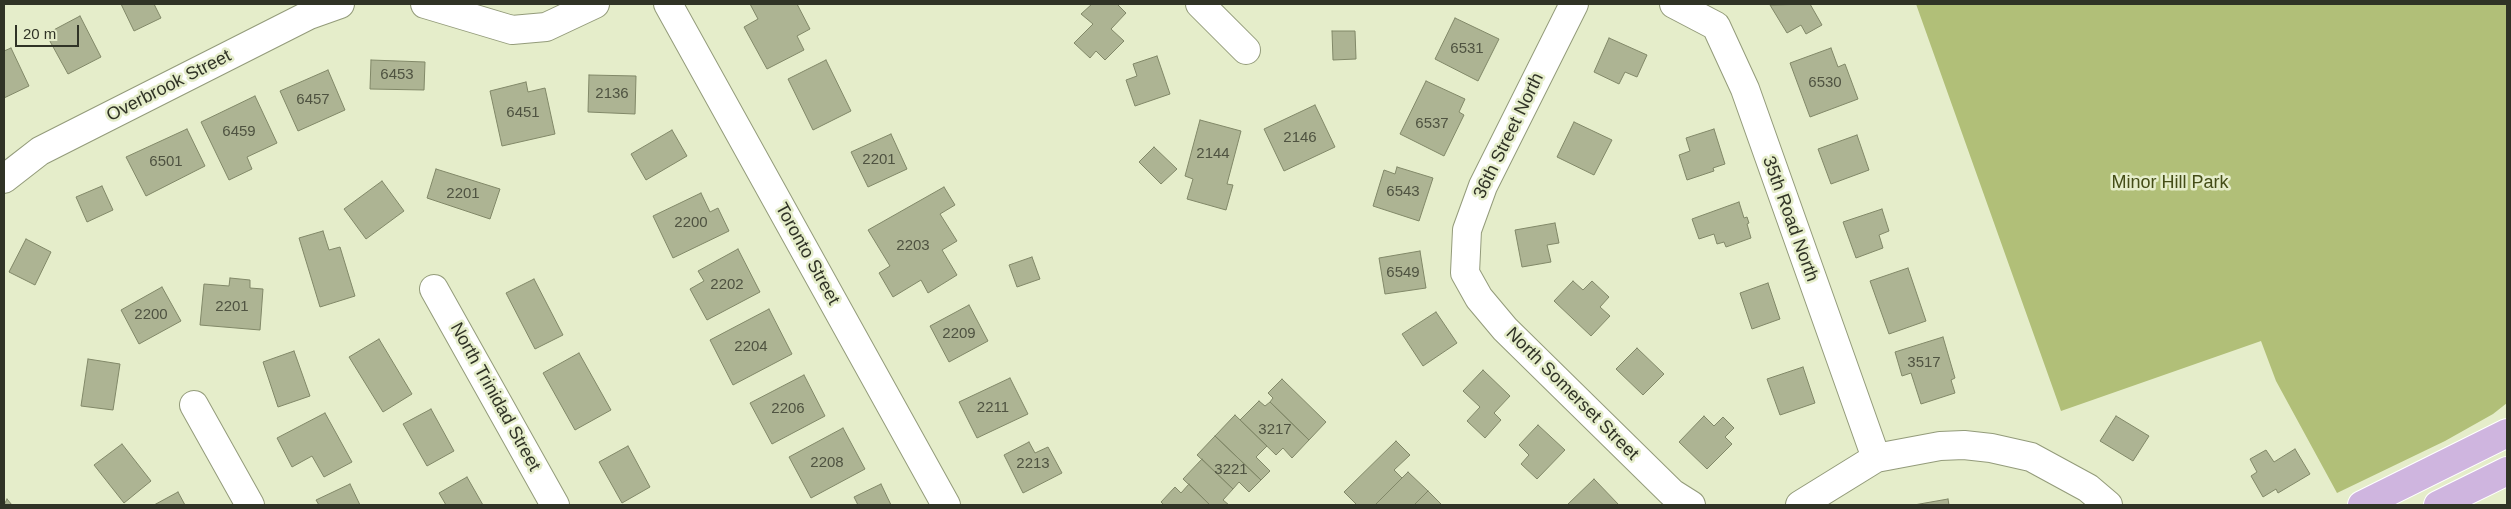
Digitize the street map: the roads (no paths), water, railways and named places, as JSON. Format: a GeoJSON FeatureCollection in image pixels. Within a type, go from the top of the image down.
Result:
{"type":"FeatureCollection","features":[{"type":"Feature","properties":{"kind":"main road"},"geometry":{"type":"LineString","coordinates":[[2362,505],[2507,433]]}},
{"type":"Feature","properties":{"kind":"main road"},"geometry":{"type":"LineString","coordinates":[[2438,505],[2507,471]]}},
{"type":"Feature","properties":{"kind":"street","name":"Overbrook Street"},"geometry":{"type":"LineString","coordinates":[[4,179],[40,151],[310,15],[340,4]]}},
{"type":"Feature","properties":{"kind":"street"},"geometry":{"type":"LineString","coordinates":[[425,4],[497,27],[521,30],[546,27],[596,4]]}},
{"type":"Feature","properties":{"kind":"street","name":"Toronto Street"},"geometry":{"type":"LineString","coordinates":[[668,4],[946,505]]}},
{"type":"Feature","properties":{"kind":"street"},"geometry":{"type":"LineString","coordinates":[[1200,4],[1246,50]]}},
{"type":"Feature","properties":{"kind":"street","name":"36th Street North"},"geometry":{"type":"LineString","coordinates":[[1465,273],[1467,230],[1483,186],[1574,4]]}},
{"type":"Feature","properties":{"kind":"street","name":"35th Road North"},"geometry":{"type":"LineString","coordinates":[[1674,4],[1716,26],[1740,80],[1876,458]]}},
{"type":"Feature","properties":{"kind":"street","name":"North Somerset Street"},"geometry":{"type":"LineString","coordinates":[[1465,273],[1479,298],[1506,328],[1672,493],[1691,505]]}},
{"type":"Feature","properties":{"kind":"street","name":"North Trinidad Street"},"geometry":{"type":"LineString","coordinates":[[434,289],[555,505]]}},
{"type":"Feature","properties":{"kind":"street"},"geometry":{"type":"LineString","coordinates":[[194,406],[250,505]]}},
{"type":"Feature","properties":{"kind":"street"},"geometry":{"type":"LineString","coordinates":[[1800,505],[1876,458],[1940,446],[1964,445],[2011,451],[2031,457],[2050,465],[2088,488],[2108,505]]}},
{"type":"Feature","properties":{"kind":"park label","name":"Minor Hill Park"},"geometry":{"type":"Point","coordinates":[2170,183]}}]}
